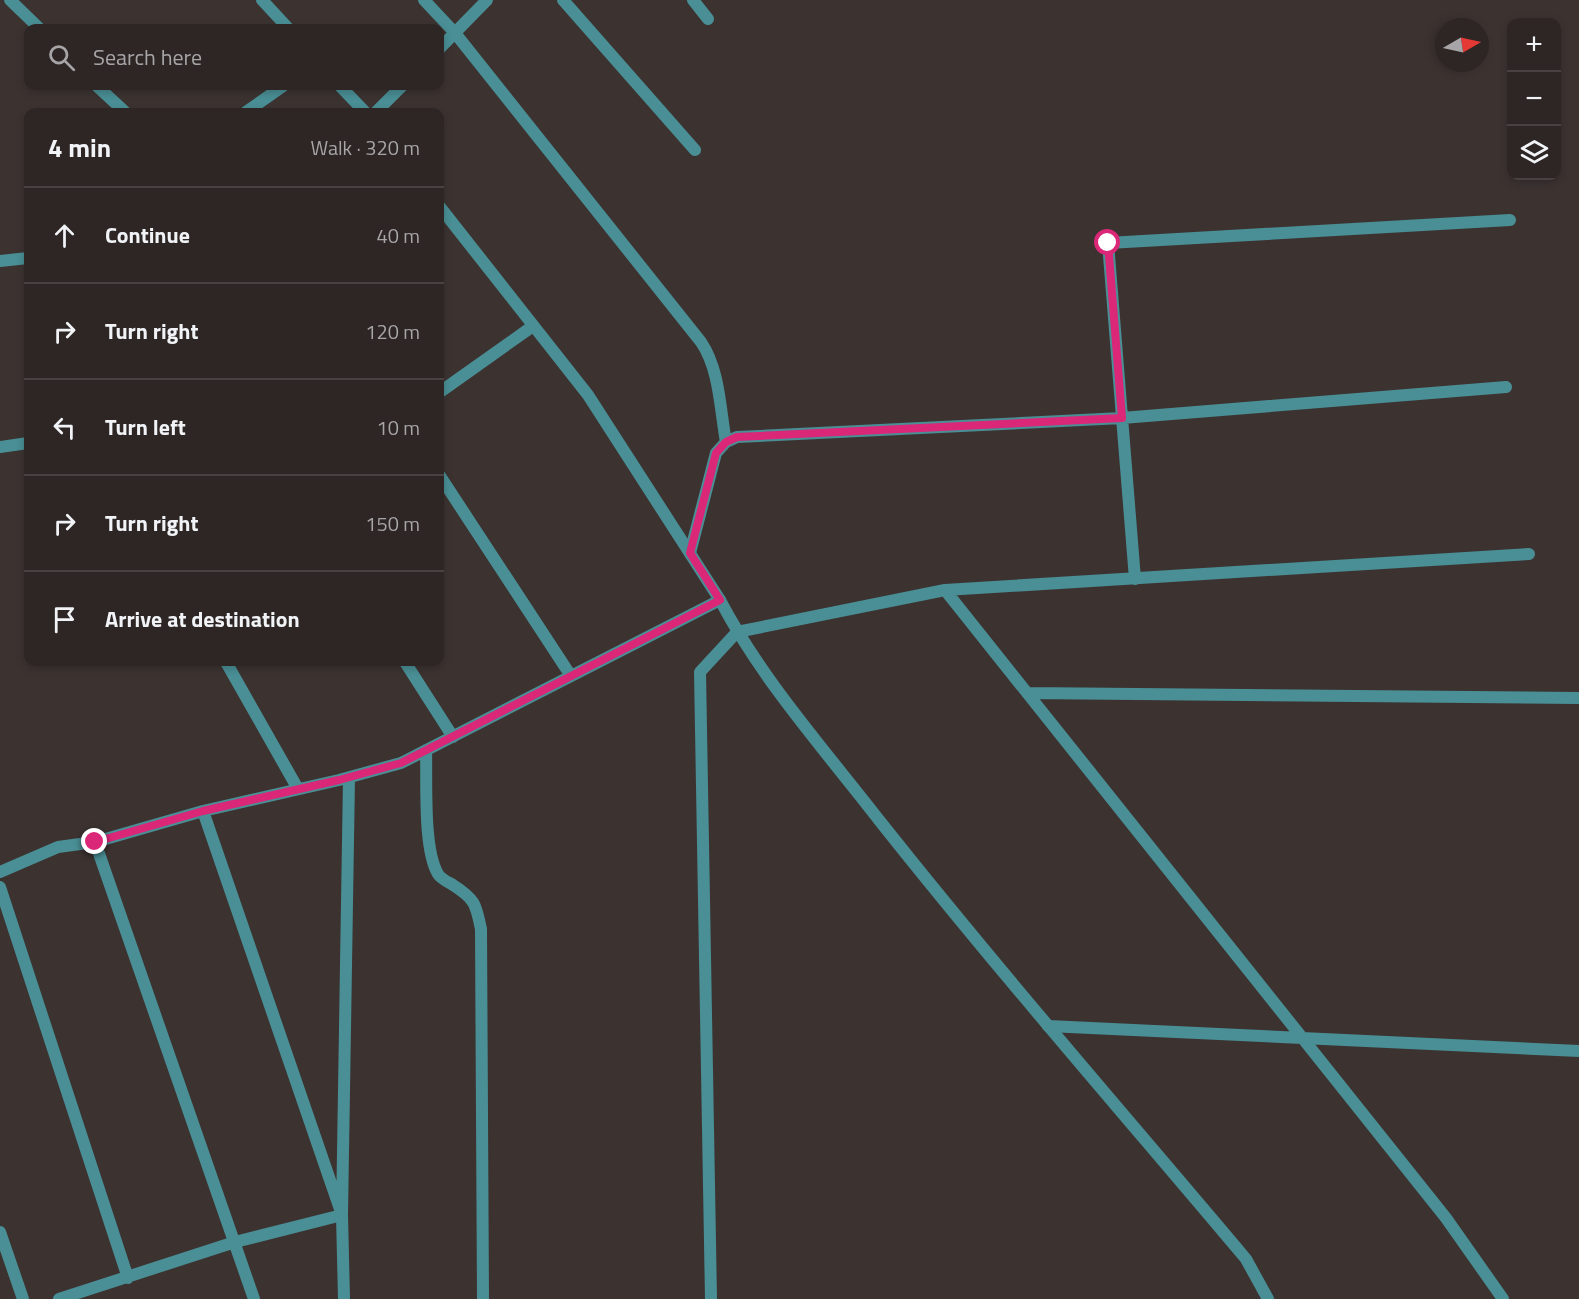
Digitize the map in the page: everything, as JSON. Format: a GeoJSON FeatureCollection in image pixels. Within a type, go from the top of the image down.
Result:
{"type":"FeatureCollection","features":[{"type":"Feature","properties":{"kind":"street"},"geometry":{"type":"LineString","coordinates":[[10,0],[35,24]]}},
{"type":"Feature","properties":{"kind":"street"},"geometry":{"type":"LineString","coordinates":[[262,0],[284,24]]}},
{"type":"Feature","properties":{"kind":"street"},"geometry":{"type":"LineString","coordinates":[[424,0],[455,33],[705,348],[714,373],[726,442]]}},
{"type":"Feature","properties":{"kind":"street"},"geometry":{"type":"LineString","coordinates":[[444,44],[487,0]]}},
{"type":"Feature","properties":{"kind":"street"},"geometry":{"type":"LineString","coordinates":[[563,0],[695,150]]}},
{"type":"Feature","properties":{"kind":"street"},"geometry":{"type":"LineString","coordinates":[[693,0],[708,19]]}},
{"type":"Feature","properties":{"kind":"street"},"geometry":{"type":"LineString","coordinates":[[101,90],[120,108]]}},
{"type":"Feature","properties":{"kind":"street"},"geometry":{"type":"LineString","coordinates":[[252,108],[277,90]]}},
{"type":"Feature","properties":{"kind":"street"},"geometry":{"type":"LineString","coordinates":[[344,90],[361,108]]}},
{"type":"Feature","properties":{"kind":"street"},"geometry":{"type":"LineString","coordinates":[[380,108],[398,90]]}},
{"type":"Feature","properties":{"kind":"street"},"geometry":{"type":"LineString","coordinates":[[444,212],[588,395],[720,600],[737,632],[781,696],[953,913],[1246,1259],[1266,1298]]}},
{"type":"Feature","properties":{"kind":"street"},"geometry":{"type":"LineString","coordinates":[[1135,579],[1108,243],[1510,220]]}},
{"type":"Feature","properties":{"kind":"street"},"geometry":{"type":"LineString","coordinates":[[0,261],[24,258]]}},
{"type":"Feature","properties":{"kind":"street"},"geometry":{"type":"LineString","coordinates":[[444,389],[533,326]]}},
{"type":"Feature","properties":{"kind":"street"},"geometry":{"type":"LineString","coordinates":[[690,553],[716,453],[726,442],[737,437],[1122,418],[1506,387]]}},
{"type":"Feature","properties":{"kind":"street"},"geometry":{"type":"LineString","coordinates":[[0,447],[24,444]]}},
{"type":"Feature","properties":{"kind":"street"},"geometry":{"type":"LineString","coordinates":[[444,483],[571,676]]}},
{"type":"Feature","properties":{"kind":"street"},"geometry":{"type":"LineString","coordinates":[[711,1299],[700,672],[737,632],[945,590],[1529,554]]}},
{"type":"Feature","properties":{"kind":"street"},"geometry":{"type":"LineString","coordinates":[[945,590],[1446,1218],[1503,1299]]}},
{"type":"Feature","properties":{"kind":"street"},"geometry":{"type":"LineString","coordinates":[[0,872],[58,847],[95,842],[203,811],[349,778],[401,763],[720,600]]}},
{"type":"Feature","properties":{"kind":"street"},"geometry":{"type":"LineString","coordinates":[[228,666],[298,789]]}},
{"type":"Feature","properties":{"kind":"street"},"geometry":{"type":"LineString","coordinates":[[408,666],[453,737]]}},
{"type":"Feature","properties":{"kind":"street"},"geometry":{"type":"LineString","coordinates":[[1027,693],[1579,698]]}},
{"type":"Feature","properties":{"kind":"street"},"geometry":{"type":"LineString","coordinates":[[426,750],[427,816],[431,856],[439,876],[464,892],[476,905],[481,929],[483,1299]]}},
{"type":"Feature","properties":{"kind":"street"},"geometry":{"type":"LineString","coordinates":[[344,1299],[342,1215],[349,778]]}},
{"type":"Feature","properties":{"kind":"street"},"geometry":{"type":"LineString","coordinates":[[203,811],[342,1215]]}},
{"type":"Feature","properties":{"kind":"street"},"geometry":{"type":"LineString","coordinates":[[95,842],[254,1299]]}},
{"type":"Feature","properties":{"kind":"street"},"geometry":{"type":"LineString","coordinates":[[0,887],[128,1278]]}},
{"type":"Feature","properties":{"kind":"street"},"geometry":{"type":"LineString","coordinates":[[1048,1026],[1579,1051]]}},
{"type":"Feature","properties":{"kind":"street"},"geometry":{"type":"LineString","coordinates":[[59,1299],[235,1242],[342,1215]]}},
{"type":"Feature","properties":{"kind":"street"},"geometry":{"type":"LineString","coordinates":[[0,1232],[23,1299]]}},
{"type":"Feature","properties":{"kind":"route"},"geometry":{"type":"LineString","coordinates":[[95,842],[203,811],[245,803],[401,763],[720,600],[690,553],[716,453],[726,442],[737,437],[1122,418],[1108,243]]}}]}
